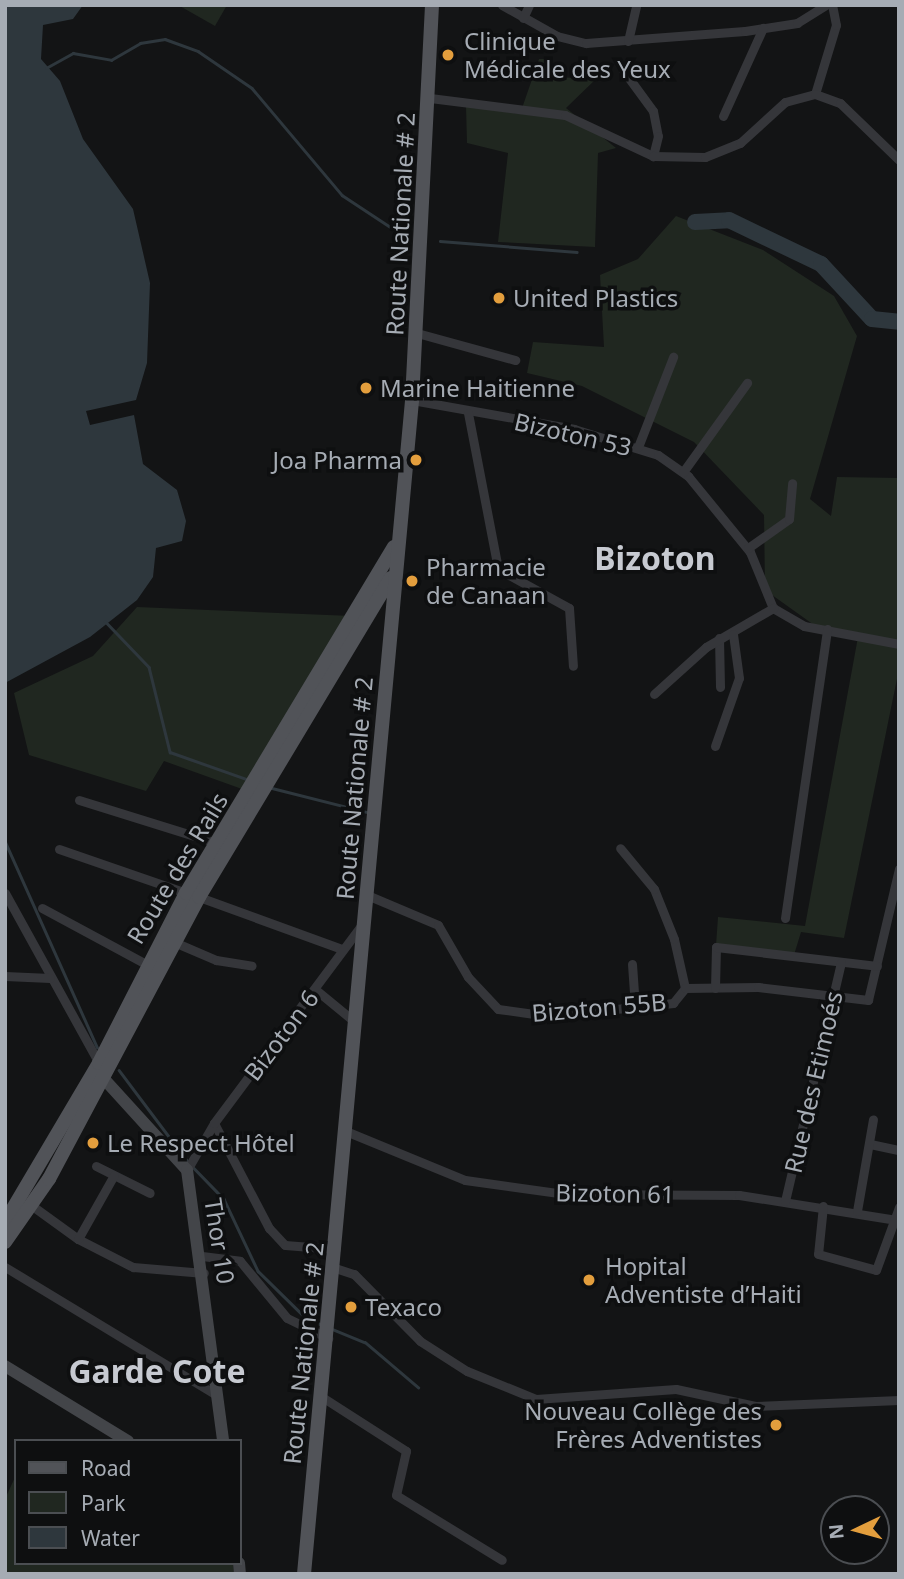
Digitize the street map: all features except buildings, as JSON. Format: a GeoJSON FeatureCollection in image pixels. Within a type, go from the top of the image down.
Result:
{"type":"FeatureCollection","features":[{"type":"Feature","properties":{"kind":"main road","name":"Route Nationale # 2"},"geometry":{"type":"LineString","coordinates":[[304,1574],[358,1024],[390,649],[394,572],[412,400],[430,98],[432,5]]}},
{"type":"Feature","properties":{"kind":"main road","name":"Route des Rails"},"geometry":{"type":"LineString","coordinates":[[268,771],[397,543]]}},
{"type":"Feature","properties":{"kind":"main road","name":"Route des Rails"},"geometry":{"type":"LineString","coordinates":[[5,1242],[31,1205],[104,1072],[146,964],[268,771],[361,636],[394,572]]}},
{"type":"Feature","properties":{"kind":"main road"},"geometry":{"type":"LineString","coordinates":[[361,636],[384,638],[390,649]]}},
{"type":"Feature","properties":{"kind":"main road","name":"Route des Rails"},"geometry":{"type":"LineString","coordinates":[[116,1045],[174,942],[192,895],[217,843],[254,793]]}},
{"type":"Feature","properties":{"kind":"main road","name":"Route des Rails"},"geometry":{"type":"LineString","coordinates":[[5,1222],[104,1072]]}},
{"type":"Feature","properties":{"kind":"street"},"geometry":{"type":"LineString","coordinates":[[502,5],[571,40],[628,41],[797,23],[826,5]]}},
{"type":"Feature","properties":{"kind":"street"},"geometry":{"type":"LineString","coordinates":[[523,18],[529,5]]}},
{"type":"Feature","properties":{"kind":"street"},"geometry":{"type":"LineString","coordinates":[[628,41],[636,5]]}},
{"type":"Feature","properties":{"kind":"street"},"geometry":{"type":"LineString","coordinates":[[815,94],[836,25],[832,5]]}},
{"type":"Feature","properties":{"kind":"street"},"geometry":{"type":"LineString","coordinates":[[723,116],[763,28]]}},
{"type":"Feature","properties":{"kind":"street"},"geometry":{"type":"LineString","coordinates":[[623,70],[653,111],[658,136],[653,156]]}},
{"type":"Feature","properties":{"kind":"street"},"geometry":{"type":"LineString","coordinates":[[430,98],[565,115],[653,156],[723,152],[785,102],[815,94],[839,103],[899,160]]}},
{"type":"Feature","properties":{"kind":"street"},"geometry":{"type":"LineString","coordinates":[[417,334],[515,360]]}},
{"type":"Feature","properties":{"kind":"street"},"geometry":{"type":"LineString","coordinates":[[638,447],[673,357]]}},
{"type":"Feature","properties":{"kind":"street"},"geometry":{"type":"LineString","coordinates":[[683,472],[747,383]]}},
{"type":"Feature","properties":{"kind":"street","name":"Bizoton 53"},"geometry":{"type":"LineString","coordinates":[[412,400],[468,413],[574,429],[638,447],[683,472],[748,548],[773,608]]}},
{"type":"Feature","properties":{"kind":"street"},"geometry":{"type":"LineString","coordinates":[[468,413],[498,569],[569,608],[573,666]]}},
{"type":"Feature","properties":{"kind":"street"},"geometry":{"type":"LineString","coordinates":[[748,548],[789,519],[792,484]]}},
{"type":"Feature","properties":{"kind":"street"},"geometry":{"type":"LineString","coordinates":[[654,694],[719,638],[733,634],[773,608],[790,621],[899,644]]}},
{"type":"Feature","properties":{"kind":"street"},"geometry":{"type":"LineString","coordinates":[[785,918],[827,629]]}},
{"type":"Feature","properties":{"kind":"street"},"geometry":{"type":"LineString","coordinates":[[715,746],[739,678],[733,634]]}},
{"type":"Feature","properties":{"kind":"street"},"geometry":{"type":"LineString","coordinates":[[719,638],[720,687]]}},
{"type":"Feature","properties":{"kind":"street"},"geometry":{"type":"LineString","coordinates":[[79,800],[217,843]]}},
{"type":"Feature","properties":{"kind":"street","name":"Bizoton 55B"},"geometry":{"type":"LineString","coordinates":[[367,895],[438,925],[468,977],[498,1009],[549,1016],[676,1002],[685,988],[674,939],[654,889],[620,848]]}},
{"type":"Feature","properties":{"kind":"street"},"geometry":{"type":"LineString","coordinates":[[59,849],[342,949]]}},
{"type":"Feature","properties":{"kind":"street"},"geometry":{"type":"LineString","coordinates":[[685,988],[868,1000],[899,869]]}},
{"type":"Feature","properties":{"kind":"street"},"geometry":{"type":"LineString","coordinates":[[5,893],[18,906],[50,978],[104,1072]]}},
{"type":"Feature","properties":{"kind":"street"},"geometry":{"type":"LineString","coordinates":[[42,908],[146,964]]}},
{"type":"Feature","properties":{"kind":"street","name":"Bizoton 6"},"geometry":{"type":"LineString","coordinates":[[187,1170],[214,1123],[365,921]]}},
{"type":"Feature","properties":{"kind":"street"},"geometry":{"type":"LineString","coordinates":[[174,942],[216,960],[251,966]]}},
{"type":"Feature","properties":{"kind":"street"},"geometry":{"type":"LineString","coordinates":[[715,988],[716,947],[877,966]]}},
{"type":"Feature","properties":{"kind":"street","name":"Rue des Etimoés"},"geometry":{"type":"LineString","coordinates":[[785,1201],[841,962]]}},
{"type":"Feature","properties":{"kind":"street"},"geometry":{"type":"LineString","coordinates":[[632,964],[635,1007]]}},
{"type":"Feature","properties":{"kind":"street"},"geometry":{"type":"LineString","coordinates":[[5,976],[50,978]]}},
{"type":"Feature","properties":{"kind":"street"},"geometry":{"type":"LineString","coordinates":[[316,990],[358,1024]]}},
{"type":"Feature","properties":{"kind":"street","name":"Thor 10"},"geometry":{"type":"LineString","coordinates":[[104,1072],[187,1170],[202,1256],[223,1439]]}},
{"type":"Feature","properties":{"kind":"street"},"geometry":{"type":"LineString","coordinates":[[857,1211],[873,1119]]}},
{"type":"Feature","properties":{"kind":"street"},"geometry":{"type":"LineString","coordinates":[[214,1123],[269,1228],[285,1245],[336,1250]]}},
{"type":"Feature","properties":{"kind":"street","name":"Bizoton 61"},"geometry":{"type":"LineString","coordinates":[[348,1132],[465,1180],[564,1194],[785,1201],[857,1211],[890,1219]]}},
{"type":"Feature","properties":{"kind":"street"},"geometry":{"type":"LineString","coordinates":[[870,1144],[899,1150]]}},
{"type":"Feature","properties":{"kind":"street"},"geometry":{"type":"LineString","coordinates":[[96,1166],[150,1193]]}},
{"type":"Feature","properties":{"kind":"street"},"geometry":{"type":"LineString","coordinates":[[78,1239],[114,1175]]}},
{"type":"Feature","properties":{"kind":"street"},"geometry":{"type":"LineString","coordinates":[[31,1205],[78,1239],[138,1269],[204,1273]]}},
{"type":"Feature","properties":{"kind":"street"},"geometry":{"type":"LineString","coordinates":[[823,1206],[818,1254],[876,1270],[890,1219],[899,1207]]}},
{"type":"Feature","properties":{"kind":"street"},"geometry":{"type":"LineString","coordinates":[[202,1256],[240,1261],[287,1318],[328,1338]]}},
{"type":"Feature","properties":{"kind":"street"},"geometry":{"type":"LineString","coordinates":[[5,1267],[218,1396]]}},
{"type":"Feature","properties":{"kind":"street"},"geometry":{"type":"LineString","coordinates":[[335,1268],[354,1274],[420,1341],[467,1371],[536,1399],[676,1389],[755,1406],[899,1400]]}},
{"type":"Feature","properties":{"kind":"street"},"geometry":{"type":"LineString","coordinates":[[5,1366],[125,1439]]}},
{"type":"Feature","properties":{"kind":"street"},"geometry":{"type":"LineString","coordinates":[[322,1397],[406,1451],[396,1495],[502,1560]]}},
{"type":"Feature","properties":{"kind":"green space"},"geometry":{"type":"Polygon","coordinates":[[[178,5],[227,5],[215,26],[178,5]]]}},
{"type":"Feature","properties":{"kind":"green space"},"geometry":{"type":"Polygon","coordinates":[[[539,59],[552,59],[555,77],[596,79],[566,108],[616,148],[598,153],[595,247],[498,242],[508,153],[467,143],[466,106],[520,114],[539,59]]]}},
{"type":"Feature","properties":{"kind":"green space"},"geometry":{"type":"Polygon","coordinates":[[[676,216],[763,250],[834,296],[857,336],[810,499],[831,516],[837,477],[899,478],[899,669],[844,938],[801,932],[794,955],[716,945],[718,917],[805,926],[858,637],[821,630],[765,590],[764,515],[694,442],[582,386],[527,373],[533,342],[604,347],[600,275],[638,259],[676,216]]]}},
{"type":"Feature","properties":{"kind":"green space"},"geometry":{"type":"Polygon","coordinates":[[[137,607],[352,616],[242,789],[164,761],[146,791],[29,755],[14,693],[93,656],[137,607]]]}},
{"type":"Feature","properties":{"kind":"green space"},"geometry":{"type":"Polygon","coordinates":[[[14,1479],[14,1565],[233,1565],[234,1574],[5,1574],[5,1499],[14,1479]]]}},
{"type":"Feature","properties":{"kind":"water"},"geometry":{"type":"Polygon","coordinates":[[[5,5],[83,5],[73,19],[43,25],[41,59],[60,81],[83,139],[133,209],[150,283],[147,363],[136,400],[86,411],[90,425],[134,415],[143,464],[177,490],[186,521],[182,541],[156,548],[153,577],[137,600],[90,637],[5,683],[5,5]]]}},
{"type":"Feature","properties":{"kind":"waterway"},"geometry":{"type":"LineString","coordinates":[[46,68],[73,53],[111,60],[140,43],[165,39],[198,51],[252,88],[342,195],[404,236]]}},
{"type":"Feature","properties":{"kind":"waterway"},"geometry":{"type":"LineString","coordinates":[[695,222],[729,220],[821,264],[872,319],[899,322]]}},
{"type":"Feature","properties":{"kind":"waterway"},"geometry":{"type":"LineString","coordinates":[[440,241],[577,252]]}},
{"type":"Feature","properties":{"kind":"waterway"},"geometry":{"type":"LineString","coordinates":[[105,621],[149,667],[170,752],[249,780]]}},
{"type":"Feature","properties":{"kind":"waterway"},"geometry":{"type":"LineString","coordinates":[[272,788],[371,813]]}},
{"type":"Feature","properties":{"kind":"waterway"},"geometry":{"type":"LineString","coordinates":[[5,841],[97,1047]]}},
{"type":"Feature","properties":{"kind":"waterway"},"geometry":{"type":"LineString","coordinates":[[119,1070],[188,1162]]}},
{"type":"Feature","properties":{"kind":"waterway"},"geometry":{"type":"LineString","coordinates":[[193,1167],[224,1199],[258,1271],[307,1319],[323,1325]]}},
{"type":"Feature","properties":{"kind":"waterway"},"geometry":{"type":"LineString","coordinates":[[332,1329],[365,1342],[418,1387]]}},
{"type":"Feature","properties":{"kind":"place","name":"Clinique Médicale des Yeux"},"geometry":{"type":"Point","coordinates":[448,55]}},
{"type":"Feature","properties":{"kind":"place","name":"United Plastics"},"geometry":{"type":"Point","coordinates":[499,298]}},
{"type":"Feature","properties":{"kind":"place","name":"Marine Haitienne"},"geometry":{"type":"Point","coordinates":[366,388]}},
{"type":"Feature","properties":{"kind":"place","name":"Joa Pharma"},"geometry":{"type":"Point","coordinates":[416,460]}},
{"type":"Feature","properties":{"kind":"place","name":"Pharmacie de Canaan"},"geometry":{"type":"Point","coordinates":[412,581]}},
{"type":"Feature","properties":{"kind":"place","name":"Le Respect Hôtel"},"geometry":{"type":"Point","coordinates":[93,1143]}},
{"type":"Feature","properties":{"kind":"place","name":"Hopital Adventiste d’Haiti"},"geometry":{"type":"Point","coordinates":[589,1280]}},
{"type":"Feature","properties":{"kind":"place","name":"Texaco"},"geometry":{"type":"Point","coordinates":[351,1307]}},
{"type":"Feature","properties":{"kind":"place","name":"Nouveau Collège des Frères Adventistes"},"geometry":{"type":"Point","coordinates":[776,1425]}},
{"type":"Feature","properties":{"kind":"district","name":"Bizoton"},"geometry":{"type":"Point","coordinates":[655,558]}},
{"type":"Feature","properties":{"kind":"district","name":"Garde Cote"},"geometry":{"type":"Point","coordinates":[157,1371]}}]}
